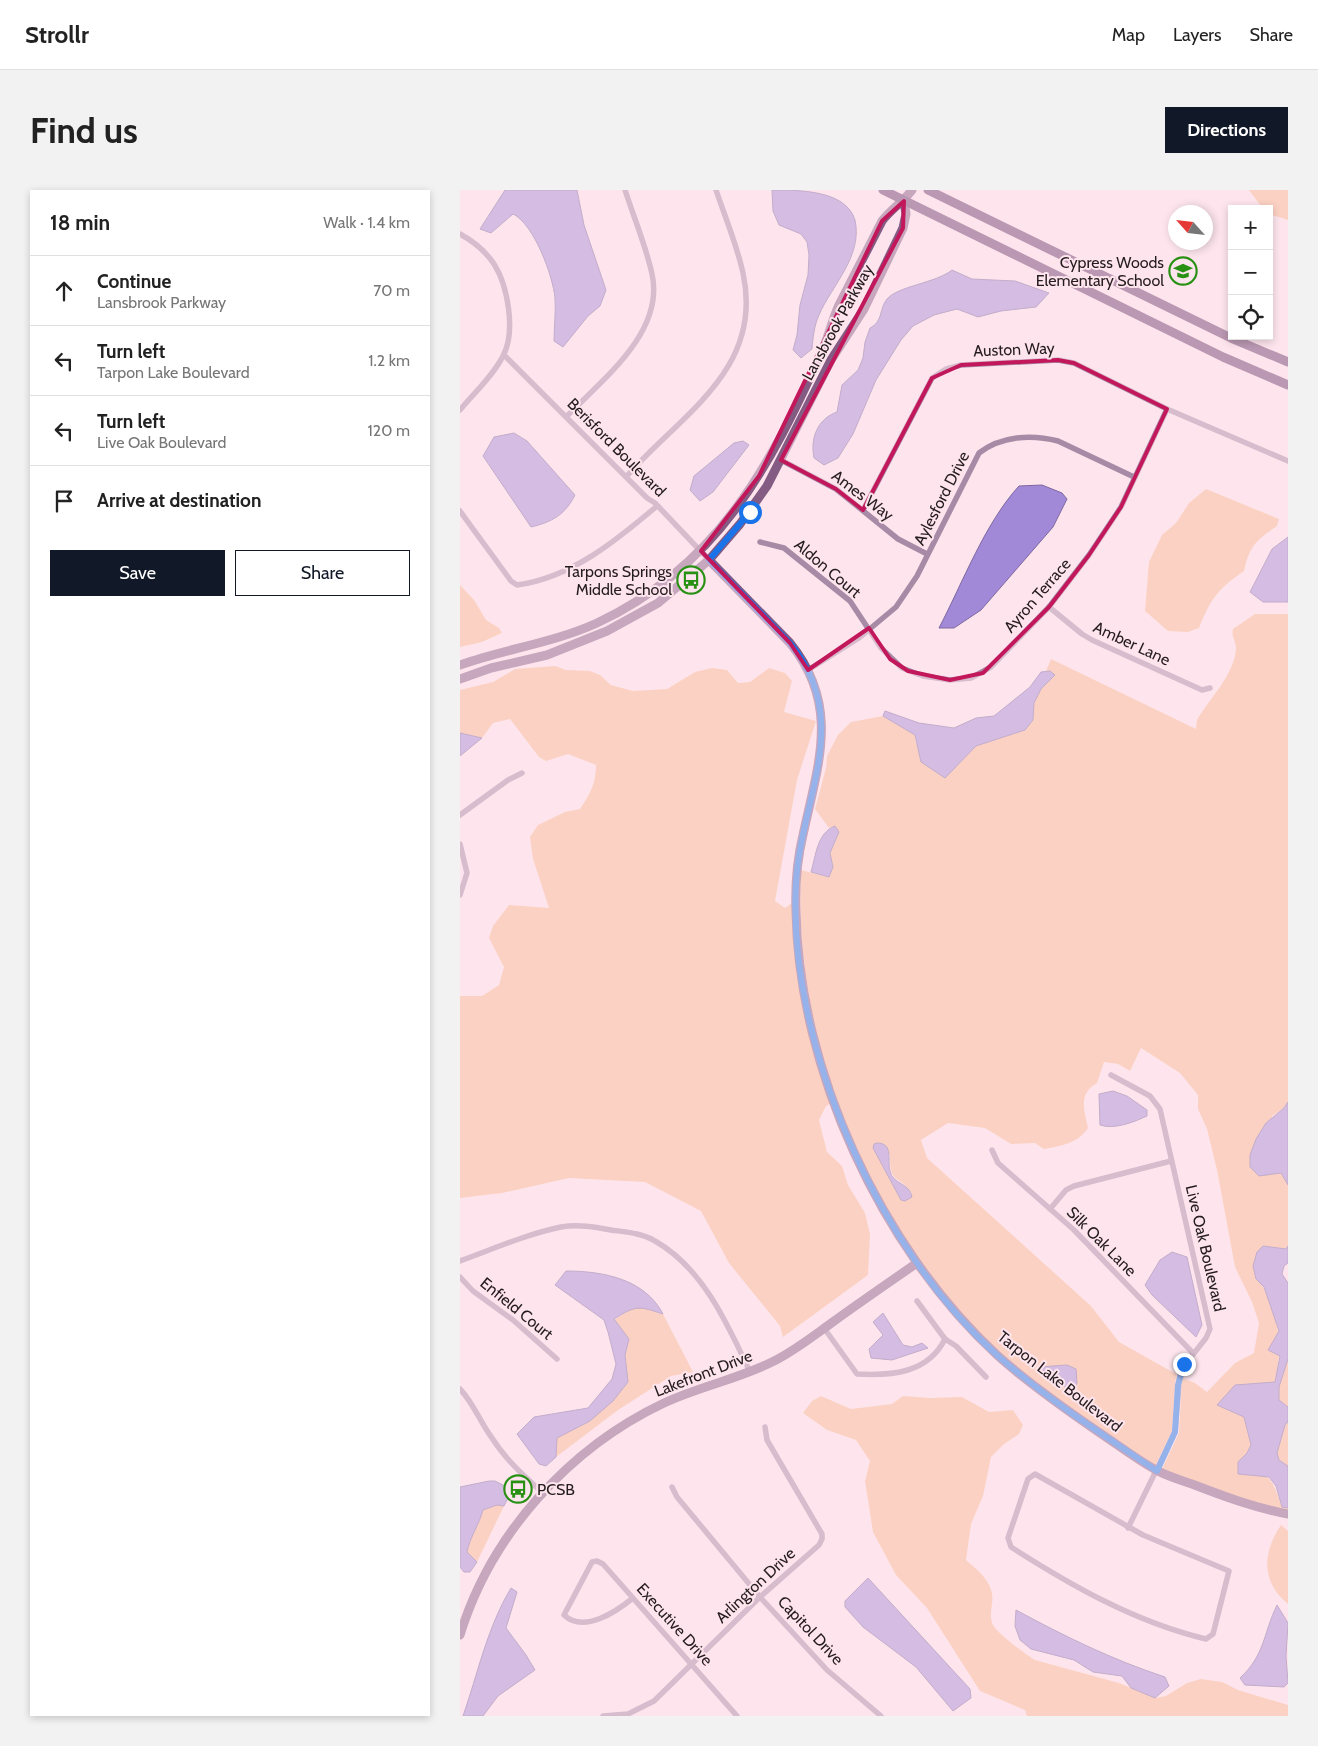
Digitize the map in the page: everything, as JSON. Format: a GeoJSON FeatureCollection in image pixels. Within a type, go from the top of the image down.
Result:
{"type":"FeatureCollection","features":[{"type":"Feature","properties":{"kind":"main road"},"geometry":{"type":"LineString","coordinates":[[883,190],[1223,357],[1288,385]]}},
{"type":"Feature","properties":{"kind":"main road"},"geometry":{"type":"LineString","coordinates":[[928,190],[1232,338],[1288,362]]}},
{"type":"Feature","properties":{"kind":"street"},"geometry":{"type":"LineString","coordinates":[[567,416],[635,345],[648,318],[653,292],[653,275],[625,190]]}},
{"type":"Feature","properties":{"kind":"street"},"geometry":{"type":"LineString","coordinates":[[627,476],[721,380],[741,340],[746,312],[743,273],[716,190]]}},
{"type":"Feature","properties":{"kind":"street"},"geometry":{"type":"LineString","coordinates":[[904,201],[912,190]]}},
{"type":"Feature","properties":{"kind":"street","name":"Lansbrook Parkway"},"geometry":{"type":"LineString","coordinates":[[460,665],[541,642],[599,622],[651,593],[701,551],[726,524],[758,476],[821,353],[840,304],[882,221],[889,212],[904,201],[906,214],[900,235],[864,309],[831,360],[781,460],[750,512],[709,560],[658,603],[607,631],[547,655],[491,668],[460,679]]}},
{"type":"Feature","properties":{"kind":"street"},"geometry":{"type":"LineString","coordinates":[[460,234],[479,247],[494,265],[509,305],[510,328],[504,355],[460,410]]}},
{"type":"Feature","properties":{"kind":"street","name":"Berisford Boulevard"},"geometry":{"type":"LineString","coordinates":[[504,355],[709,560]]}},
{"type":"Feature","properties":{"kind":"street","name":"Auston Way"},"geometry":{"type":"LineString","coordinates":[[863,510],[932,378],[946,368],[961,365],[1058,360],[1074,363],[1167,409],[1288,461]]}},
{"type":"Feature","properties":{"kind":"street","name":"Ayron Terrace"},"geometry":{"type":"LineString","coordinates":[[870,628],[880,648],[902,668],[924,676],[950,680],[972,678],[991,667],[1049,608],[1089,555],[1121,507],[1167,409]]}},
{"type":"Feature","properties":{"kind":"street","name":"Aylesford Drive"},"geometry":{"type":"LineString","coordinates":[[808,670],[842,650],[896,607],[917,576],[978,453],[997,441],[1003,439],[1048,438],[1134,477]]}},
{"type":"Feature","properties":{"kind":"street","name":"Ames Way"},"geometry":{"type":"LineString","coordinates":[[781,460],[836,489],[898,539],[927,554]]}},
{"type":"Feature","properties":{"kind":"street"},"geometry":{"type":"LineString","coordinates":[[460,511],[511,581],[517,585],[552,576],[596,555],[657,506]]}},
{"type":"Feature","properties":{"kind":"street","name":"Aldon Court"},"geometry":{"type":"LineString","coordinates":[[760,542],[784,548],[850,600],[870,628]]}},
{"type":"Feature","properties":{"kind":"street","name":"Tarpon Lake Boulevard"},"geometry":{"type":"LineString","coordinates":[[709,560],[801,656],[820,704],[823,734],[818,769],[802,838],[796,882],[796,935],[803,991],[819,1054],[839,1116],[876,1192],[917,1262],[963,1319],[998,1356],[1077,1418],[1157,1471],[1236,1501],[1288,1514]]}},
{"type":"Feature","properties":{"kind":"street","name":"Amber Lane"},"geometry":{"type":"LineString","coordinates":[[1049,608],[1092,640],[1202,690],[1210,688]]}},
{"type":"Feature","properties":{"kind":"street"},"geometry":{"type":"LineString","coordinates":[[460,815],[508,780],[522,773]]}},
{"type":"Feature","properties":{"kind":"street"},"geometry":{"type":"LineString","coordinates":[[460,844],[467,873],[460,896]]}},
{"type":"Feature","properties":{"kind":"street","name":"Live Oak Boulevard"},"geometry":{"type":"LineString","coordinates":[[1111,1075],[1150,1096],[1156,1103],[1209,1323],[1208,1334],[1180,1371],[1175,1432],[1128,1528]]}},
{"type":"Feature","properties":{"kind":"street","name":"Silk Oak Lane"},"geometry":{"type":"LineString","coordinates":[[992,1150],[998,1163],[1074,1230],[1193,1354]]}},
{"type":"Feature","properties":{"kind":"street"},"geometry":{"type":"LineString","coordinates":[[1050,1208],[1066,1190],[1074,1186],[1171,1162]]}},
{"type":"Feature","properties":{"kind":"street"},"geometry":{"type":"LineString","coordinates":[[460,1261],[529,1236],[564,1227],[589,1226],[636,1234],[654,1240],[673,1253],[701,1283],[730,1329],[750,1372]]}},
{"type":"Feature","properties":{"kind":"street","name":"Lakefront Drive"},"geometry":{"type":"LineString","coordinates":[[460,1634],[479,1586],[497,1553],[525,1513],[585,1453],[638,1417],[684,1394],[750,1372],[792,1351],[917,1262]]}},
{"type":"Feature","properties":{"kind":"street","name":"Enfield Court"},"geometry":{"type":"LineString","coordinates":[[460,1277],[473,1292],[513,1320],[557,1359]]}},
{"type":"Feature","properties":{"kind":"street"},"geometry":{"type":"LineString","coordinates":[[917,1301],[945,1339],[956,1346],[986,1377]]}},
{"type":"Feature","properties":{"kind":"street"},"geometry":{"type":"LineString","coordinates":[[824,1328],[857,1374],[874,1375],[908,1371],[924,1365],[941,1348],[945,1339]]}},
{"type":"Feature","properties":{"kind":"street"},"geometry":{"type":"LineString","coordinates":[[460,1389],[470,1400],[491,1437],[511,1464],[543,1493]]}},
{"type":"Feature","properties":{"kind":"street","name":"Arlington Drive"},"geometry":{"type":"LineString","coordinates":[[603,1716],[622,1715],[643,1708],[667,1691],[760,1597],[819,1545],[822,1534],[768,1440],[765,1427]]}},
{"type":"Feature","properties":{"kind":"street"},"geometry":{"type":"LineString","coordinates":[[1035,1474],[1128,1528],[1231,1572],[1213,1634],[1206,1639],[1176,1632],[1109,1605],[1068,1583],[1011,1547],[1008,1538],[1028,1479],[1035,1474]]}},
{"type":"Feature","properties":{"kind":"street","name":"Capitol Drive"},"geometry":{"type":"LineString","coordinates":[[672,1487],[676,1498],[760,1597],[827,1670],[880,1716]]}},
{"type":"Feature","properties":{"kind":"street","name":"Executive Drive"},"geometry":{"type":"LineString","coordinates":[[633,1598],[605,1617],[583,1622],[564,1615],[565,1610],[580,1588],[592,1562],[597,1561],[603,1564],[738,1716]]}},
{"type":"Feature","properties":{"kind":"highlighted area"},"geometry":{"type":"Polygon","coordinates":[[[904,201],[903,228],[781,460],[836,489],[863,510],[932,378],[961,365],[1058,360],[1074,363],[1167,409],[1121,507],[1089,555],[1049,607],[983,673],[950,680],[908,671],[890,659],[869,628],[808,670],[790,643],[701,551],[759,476],[882,221],[904,201]]]}},
{"type":"Feature","properties":{"kind":"shaded area"},"geometry":{"type":"Polygon","coordinates":[[[505,190],[577,190],[584,225],[606,290],[600,306],[588,316],[563,347],[554,341],[555,298],[551,277],[541,251],[528,228],[513,214],[491,233],[480,229],[505,190]]]}},
{"type":"Feature","properties":{"kind":"shaded area"},"geometry":{"type":"Polygon","coordinates":[[[772,190],[795,190],[832,197],[850,210],[855,220],[855,246],[851,258],[819,315],[812,349],[801,358],[793,350],[797,335],[800,305],[808,275],[809,255],[807,242],[801,234],[779,225],[773,211],[772,190]]]}},
{"type":"Feature","properties":{"kind":"shaded area"},"geometry":{"type":"Polygon","coordinates":[[[1249,190],[1288,190],[1288,220],[1273,215],[1273,205],[1260,205],[1249,190]]]}},
{"type":"Feature","properties":{"kind":"shaded area"},"geometry":{"type":"Polygon","coordinates":[[[952,270],[972,279],[1015,281],[1049,293],[1036,307],[1001,311],[978,317],[957,309],[934,315],[913,326],[901,340],[876,380],[853,434],[838,458],[824,465],[814,458],[813,444],[816,430],[824,419],[837,412],[842,385],[858,370],[863,358],[865,342],[870,328],[879,319],[887,299],[900,291],[937,278],[952,270]]]}},
{"type":"Feature","properties":{"kind":"shaded area"},"geometry":{"type":"Polygon","coordinates":[[[514,433],[527,441],[575,495],[567,508],[557,517],[531,527],[483,456],[494,437],[514,433]]]}},
{"type":"Feature","properties":{"kind":"shaded area"},"geometry":{"type":"Polygon","coordinates":[[[743,441],[749,445],[713,492],[700,501],[690,490],[694,476],[734,443],[743,441]]]}},
{"type":"Feature","properties":{"kind":"shaded area"},"geometry":{"type":"Polygon","coordinates":[[[1042,485],[1062,493],[1067,499],[1053,527],[981,610],[954,628],[939,628],[985,535],[1007,501],[1019,486],[1042,485]]]}},
{"type":"Feature","properties":{"kind":"shaded area"},"geometry":{"type":"Polygon","coordinates":[[[1206,489],[1279,519],[1277,526],[1255,544],[1244,571],[1216,595],[1207,609],[1199,628],[1188,632],[1168,631],[1145,611],[1149,562],[1162,535],[1176,523],[1189,503],[1206,489]]]}},
{"type":"Feature","properties":{"kind":"shaded area"},"geometry":{"type":"Polygon","coordinates":[[[1288,537],[1288,602],[1263,602],[1250,592],[1272,549],[1288,537]]]}},
{"type":"Feature","properties":{"kind":"shaded area"},"geometry":{"type":"Polygon","coordinates":[[[460,585],[474,600],[486,620],[499,628],[502,633],[482,642],[460,647],[460,585]]]}},
{"type":"Feature","properties":{"kind":"shaded area"},"geometry":{"type":"Polygon","coordinates":[[[1255,614],[1288,614],[1288,1102],[1284,1108],[1272,1116],[1268,1174],[1281,1173],[1288,1185],[1288,1246],[1286,1249],[1263,1246],[1256,1279],[1262,1285],[1267,1295],[1279,1335],[1275,1382],[1253,1384],[1217,1405],[1244,1416],[1251,1445],[1247,1453],[1238,1462],[1267,1477],[1274,1487],[1282,1507],[1287,1508],[1288,1506],[1288,1511],[1237,1498],[1162,1469],[1179,1433],[1182,1378],[1195,1383],[1207,1392],[1235,1363],[1254,1353],[1259,1323],[1252,1302],[1235,1267],[1217,1170],[1207,1129],[1198,1109],[1198,1095],[1180,1073],[1141,1048],[1130,1071],[1118,1064],[1104,1062],[1097,1083],[1091,1087],[1085,1097],[1084,1108],[1088,1128],[1079,1137],[1063,1145],[1044,1149],[1035,1143],[1011,1144],[985,1128],[948,1123],[921,1140],[927,1158],[1091,1306],[1119,1342],[1176,1374],[1172,1431],[1155,1466],[1035,1384],[1017,1369],[999,1353],[954,1305],[913,1252],[878,1194],[849,1132],[826,1068],[810,1002],[802,936],[801,870],[828,877],[830,854],[839,832],[835,826],[829,828],[815,809],[826,768],[827,756],[838,735],[851,722],[883,716],[915,735],[916,744],[964,757],[976,746],[1025,730],[1033,720],[1034,703],[1041,689],[1047,683],[1050,671],[1046,671],[1051,659],[1196,729],[1197,720],[1221,686],[1235,658],[1236,648],[1233,629],[1255,614]],[[877,1143],[901,1200],[912,1194],[893,1175],[890,1155],[877,1143]],[[1067,1365],[1040,1367],[1061,1385],[1073,1391],[1067,1365]]]}},
{"type":"Feature","properties":{"kind":"shaded area"},"geometry":{"type":"Polygon","coordinates":[[[555,666],[566,670],[590,671],[600,675],[611,685],[633,691],[667,689],[695,672],[712,668],[727,670],[738,683],[750,682],[769,668],[785,673],[792,681],[784,712],[816,721],[797,780],[775,901],[785,908],[792,903],[797,968],[831,1103],[826,1106],[819,1120],[827,1152],[842,1166],[848,1185],[865,1213],[870,1234],[868,1275],[783,1337],[780,1326],[729,1263],[701,1211],[645,1182],[569,1178],[502,1193],[460,1198],[460,996],[482,996],[499,985],[504,967],[489,938],[493,926],[509,905],[549,908],[533,859],[530,837],[538,825],[565,812],[580,809],[592,788],[596,765],[568,754],[546,761],[539,757],[510,719],[493,723],[482,738],[460,733],[460,690],[493,682],[515,669],[555,666]]]}},
{"type":"Feature","properties":{"kind":"shaded area"},"geometry":{"type":"Polygon","coordinates":[[[1050,671],[1055,675],[1041,689],[1034,703],[1033,720],[1025,730],[976,746],[945,778],[921,762],[915,735],[883,716],[885,711],[919,723],[954,728],[976,718],[994,716],[1030,687],[1041,672],[1050,671]]]}},
{"type":"Feature","properties":{"kind":"shaded area"},"geometry":{"type":"Polygon","coordinates":[[[460,733],[482,738],[460,756],[460,733]]]}},
{"type":"Feature","properties":{"kind":"shaded area"},"geometry":{"type":"Polygon","coordinates":[[[835,826],[839,832],[830,853],[833,867],[829,877],[811,872],[821,839],[829,829],[835,826]]]}},
{"type":"Feature","properties":{"kind":"shaded area"},"geometry":{"type":"Polygon","coordinates":[[[1113,1091],[1127,1096],[1147,1110],[1147,1116],[1118,1126],[1100,1125],[1099,1094],[1113,1091]]]}},
{"type":"Feature","properties":{"kind":"shaded area"},"geometry":{"type":"Polygon","coordinates":[[[1288,1102],[1288,1185],[1281,1173],[1259,1176],[1250,1167],[1250,1155],[1256,1139],[1266,1123],[1284,1108],[1288,1102]]]}},
{"type":"Feature","properties":{"kind":"shaded area"},"geometry":{"type":"Polygon","coordinates":[[[874,1144],[886,1146],[888,1149],[891,1175],[911,1192],[912,1197],[905,1201],[901,1200],[873,1148],[874,1144]]]}},
{"type":"Feature","properties":{"kind":"shaded area"},"geometry":{"type":"Polygon","coordinates":[[[1263,1246],[1286,1249],[1288,1246],[1288,1263],[1284,1266],[1282,1274],[1288,1283],[1288,1359],[1279,1387],[1279,1400],[1288,1407],[1288,1422],[1285,1425],[1277,1453],[1279,1460],[1288,1466],[1288,1508],[1282,1507],[1276,1486],[1269,1477],[1238,1474],[1238,1462],[1247,1453],[1251,1445],[1244,1417],[1217,1405],[1235,1385],[1275,1382],[1280,1356],[1268,1350],[1279,1331],[1264,1287],[1256,1279],[1253,1266],[1257,1252],[1263,1246]]]}},
{"type":"Feature","properties":{"kind":"shaded area"},"geometry":{"type":"Polygon","coordinates":[[[1172,1252],[1187,1257],[1202,1325],[1196,1337],[1152,1295],[1145,1285],[1160,1260],[1172,1252]]]}},
{"type":"Feature","properties":{"kind":"shaded area"},"geometry":{"type":"Polygon","coordinates":[[[566,1271],[608,1275],[622,1279],[645,1293],[655,1302],[663,1314],[638,1308],[614,1319],[629,1339],[625,1355],[628,1382],[613,1401],[590,1421],[557,1438],[556,1457],[546,1466],[539,1464],[517,1434],[534,1417],[588,1408],[612,1379],[616,1364],[604,1320],[555,1285],[566,1271]]]}},
{"type":"Feature","properties":{"kind":"shaded area"},"geometry":{"type":"Polygon","coordinates":[[[633,1307],[642,1307],[663,1314],[693,1372],[671,1376],[618,1410],[556,1457],[557,1438],[628,1382],[625,1355],[629,1339],[614,1320],[633,1307]]]}},
{"type":"Feature","properties":{"kind":"shaded area"},"geometry":{"type":"Polygon","coordinates":[[[883,1313],[903,1345],[912,1347],[922,1343],[928,1348],[892,1360],[871,1358],[869,1349],[883,1335],[873,1322],[883,1313]]]}},
{"type":"Feature","properties":{"kind":"shaded area"},"geometry":{"type":"Polygon","coordinates":[[[1288,1359],[1288,1407],[1279,1401],[1279,1387],[1288,1359]]]}},
{"type":"Feature","properties":{"kind":"shaded area"},"geometry":{"type":"Polygon","coordinates":[[[1067,1365],[1076,1369],[1077,1383],[1073,1391],[1061,1385],[1039,1367],[1067,1365]]]}},
{"type":"Feature","properties":{"kind":"shaded area"},"geometry":{"type":"Polygon","coordinates":[[[821,1396],[851,1409],[892,1404],[903,1396],[930,1398],[962,1397],[989,1412],[1013,1410],[1023,1425],[1019,1434],[1004,1444],[991,1457],[983,1496],[971,1524],[966,1560],[982,1575],[991,1589],[991,1617],[995,1628],[1005,1638],[1035,1660],[1119,1683],[1155,1698],[1166,1696],[1187,1683],[1201,1679],[1222,1682],[1238,1690],[1288,1705],[1288,1716],[1027,1716],[1025,1710],[980,1691],[927,1608],[896,1575],[873,1532],[865,1481],[870,1461],[856,1440],[827,1430],[803,1413],[812,1401],[821,1396]]]}},
{"type":"Feature","properties":{"kind":"shaded area"},"geometry":{"type":"Polygon","coordinates":[[[1288,1422],[1288,1466],[1279,1460],[1277,1453],[1285,1425],[1288,1422]]]}},
{"type":"Feature","properties":{"kind":"shaded area"},"geometry":{"type":"Polygon","coordinates":[[[495,1481],[505,1486],[509,1496],[504,1506],[497,1505],[483,1510],[467,1552],[477,1562],[470,1572],[464,1572],[460,1567],[460,1487],[495,1481]]]}},
{"type":"Feature","properties":{"kind":"shaded area"},"geometry":{"type":"Polygon","coordinates":[[[497,1505],[504,1506],[477,1562],[467,1552],[470,1541],[483,1510],[497,1505]]]}},
{"type":"Feature","properties":{"kind":"shaded area"},"geometry":{"type":"Polygon","coordinates":[[[1281,1525],[1288,1531],[1288,1604],[1273,1586],[1267,1567],[1270,1546],[1281,1525]]]}},
{"type":"Feature","properties":{"kind":"shaded area"},"geometry":{"type":"Polygon","coordinates":[[[868,1578],[970,1689],[971,1698],[953,1711],[916,1667],[863,1627],[845,1607],[845,1601],[868,1578]]]}},
{"type":"Feature","properties":{"kind":"shaded area"},"geometry":{"type":"Polygon","coordinates":[[[511,1588],[517,1592],[506,1628],[535,1670],[498,1696],[483,1716],[463,1716],[495,1619],[511,1588]]]}},
{"type":"Feature","properties":{"kind":"shaded area"},"geometry":{"type":"Polygon","coordinates":[[[1277,1605],[1288,1623],[1286,1656],[1288,1683],[1284,1687],[1245,1685],[1240,1678],[1259,1652],[1277,1605]]]}},
{"type":"Feature","properties":{"kind":"shaded area"},"geometry":{"type":"Polygon","coordinates":[[[1016,1610],[1089,1647],[1165,1677],[1169,1686],[1155,1698],[1131,1688],[1122,1676],[1093,1672],[1074,1660],[1031,1649],[1020,1640],[1015,1626],[1016,1610]]]}},
{"type":"Feature","properties":{"kind":"place","name":"Cypress Woods Elementary School"},"geometry":{"type":"Point","coordinates":[1183,271]}},
{"type":"Feature","properties":{"kind":"place","name":"Tarpons Springs Middle School"},"geometry":{"type":"Point","coordinates":[691,580]}},
{"type":"Feature","properties":{"kind":"place","name":"PCSB"},"geometry":{"type":"Point","coordinates":[518,1489]}},
{"type":"Feature","properties":{"kind":"route"},"geometry":{"type":"LineString","coordinates":[[750,512],[709,560],[776,627],[801,656],[817,691],[822,716],[823,739],[799,858],[796,882],[796,935],[803,991],[810,1021],[828,1084],[851,1144],[893,1226],[917,1262],[969,1326],[998,1356],[1077,1418],[1157,1471],[1175,1432],[1178,1377],[1184,1364]]}}]}
